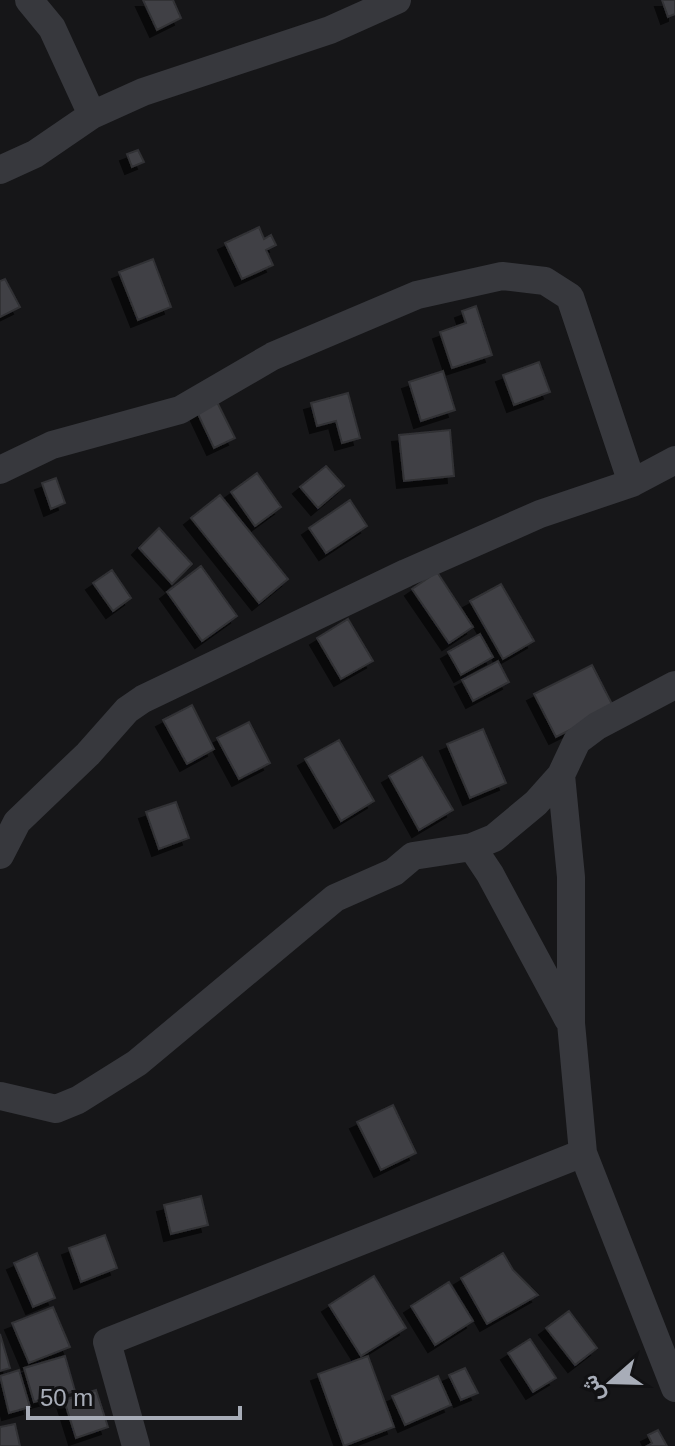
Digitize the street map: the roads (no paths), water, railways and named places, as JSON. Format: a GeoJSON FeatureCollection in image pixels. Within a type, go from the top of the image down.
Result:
{"type":"FeatureCollection","features":[{"type":"Feature","properties":{"kind":"street"},"geometry":{"type":"LineString","coordinates":[[29,0],[52,28],[92,115]]}},
{"type":"Feature","properties":{"kind":"street"},"geometry":{"type":"LineString","coordinates":[[0,170],[35,154],[92,115],[143,92],[330,30],[397,0]]}},
{"type":"Feature","properties":{"kind":"street"},"geometry":{"type":"LineString","coordinates":[[0,470],[52,445],[180,410],[273,356],[417,295],[502,276],[545,281],[570,297],[632,483]]}},
{"type":"Feature","properties":{"kind":"street"},"geometry":{"type":"LineString","coordinates":[[0,855],[17,822],[88,754],[127,710],[143,699],[527,520],[632,483],[675,460]]}},
{"type":"Feature","properties":{"kind":"street"},"geometry":{"type":"LineString","coordinates":[[0,1096],[56,1109],[78,1100],[137,1063],[335,898],[394,872],[413,856],[472,847],[494,838],[536,803],[561,775],[577,741],[597,726],[675,685]]}},
{"type":"Feature","properties":{"kind":"street"},"geometry":{"type":"LineString","coordinates":[[561,775],[571,877],[571,1023],[583,1153],[675,1388]]}},
{"type":"Feature","properties":{"kind":"street"},"geometry":{"type":"LineString","coordinates":[[472,847],[490,874],[571,1023]]}},
{"type":"Feature","properties":{"kind":"street"},"geometry":{"type":"LineString","coordinates":[[136,1446],[107,1342],[583,1153]]}}]}
